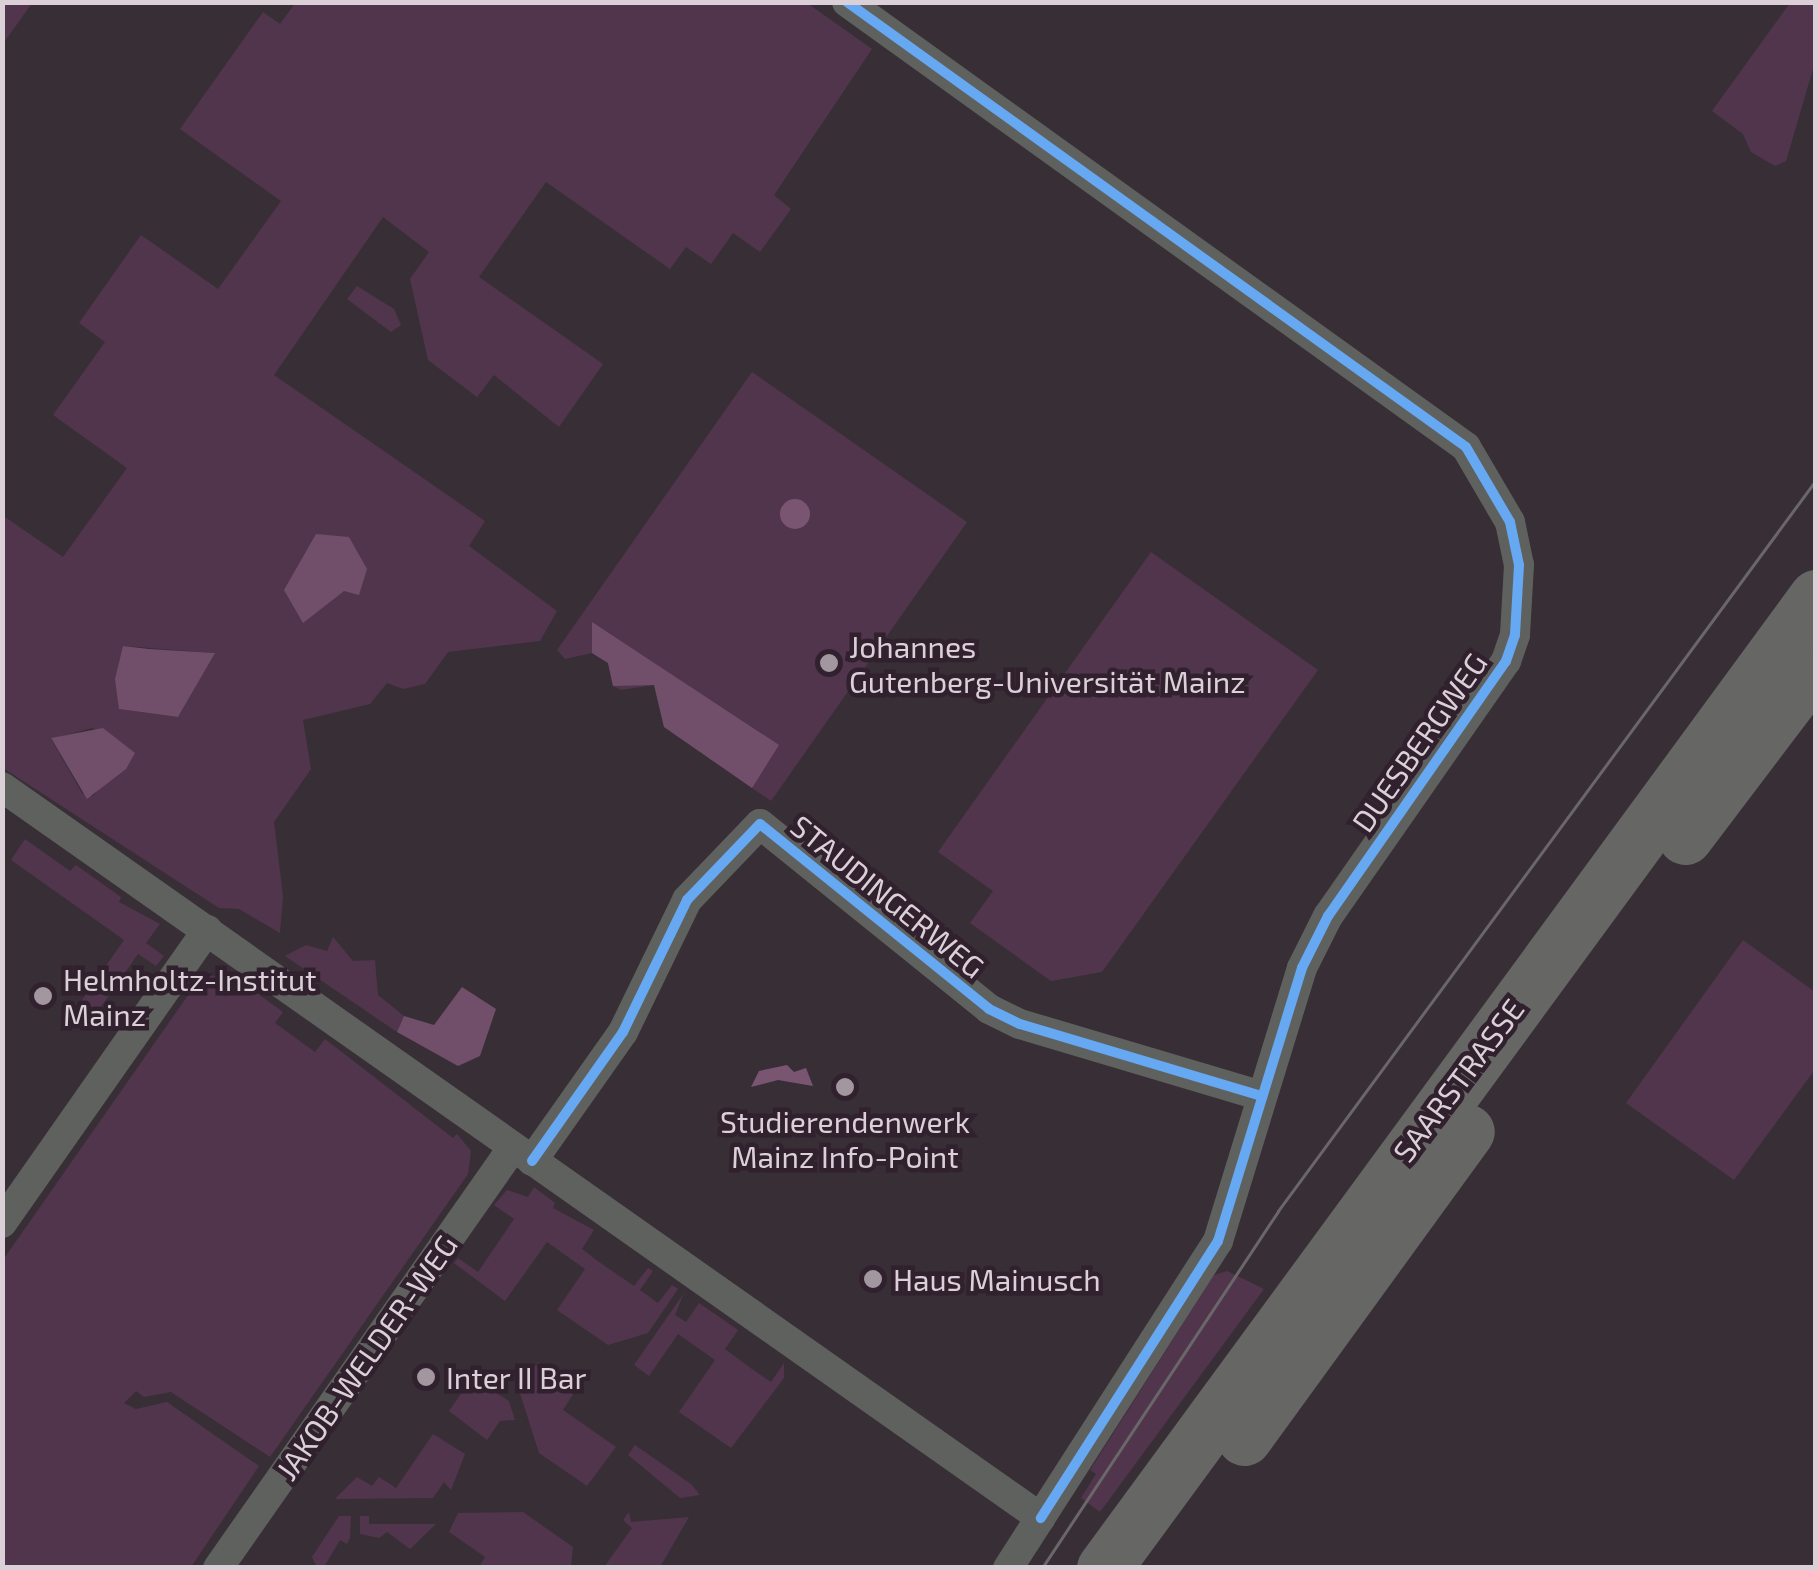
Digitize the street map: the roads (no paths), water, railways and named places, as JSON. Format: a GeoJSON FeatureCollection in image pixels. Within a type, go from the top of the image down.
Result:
{"type":"FeatureCollection","features":[{"type":"Feature","properties":{"kind":"highway","name":"SAARSTRASSE"},"geometry":{"type":"LineString","coordinates":[[1104,1568],[1816,597]]}},
{"type":"Feature","properties":{"kind":"highway","name":"SAARSTRASSE"},"geometry":{"type":"LineString","coordinates":[[1150,1568],[1798,698],[1816,664]]}},
{"type":"Feature","properties":{"kind":"street","name":"DUESBERGWEG"},"geometry":{"type":"LineString","coordinates":[[847,2],[1405,398],[1466,447],[1510,522],[1519,594],[1506,660],[1328,916],[1302,968],[1218,1240],[1008,1568]]}},
{"type":"Feature","properties":{"kind":"street"},"geometry":{"type":"LineString","coordinates":[[2,787],[1041,1518]]}},
{"type":"Feature","properties":{"kind":"street","name":"STAUDINGERWEG"},"geometry":{"type":"LineString","coordinates":[[522,1154],[623,1032],[687,900],[760,824],[989,1009],[1020,1024],[1261,1096]]}},
{"type":"Feature","properties":{"kind":"street"},"geometry":{"type":"LineString","coordinates":[[2,1223],[207,930]]}},
{"type":"Feature","properties":{"kind":"street","name":"JAKOB-WELDER-WEG"},"geometry":{"type":"LineString","coordinates":[[218,1568],[522,1154]]}},
{"type":"Feature","properties":{"kind":"tram line"},"geometry":{"type":"LineString","coordinates":[[1042,1568],[1278,1211],[1816,480]]}},
{"type":"Feature","properties":{"kind":"place","name":"Johannes Gutenberg-Universität Mainz"},"geometry":{"type":"Point","coordinates":[829,663]}},
{"type":"Feature","properties":{"kind":"place","name":"Helmholtz-Institut Mainz"},"geometry":{"type":"Point","coordinates":[43,996]}},
{"type":"Feature","properties":{"kind":"place","name":"Studierendenwerk Mainz Info-Point"},"geometry":{"type":"Point","coordinates":[845,1087]}},
{"type":"Feature","properties":{"kind":"place","name":"Haus Mainusch"},"geometry":{"type":"Point","coordinates":[873,1279]}},
{"type":"Feature","properties":{"kind":"place","name":"Inter II Bar"},"geometry":{"type":"Point","coordinates":[426,1377]}}]}
